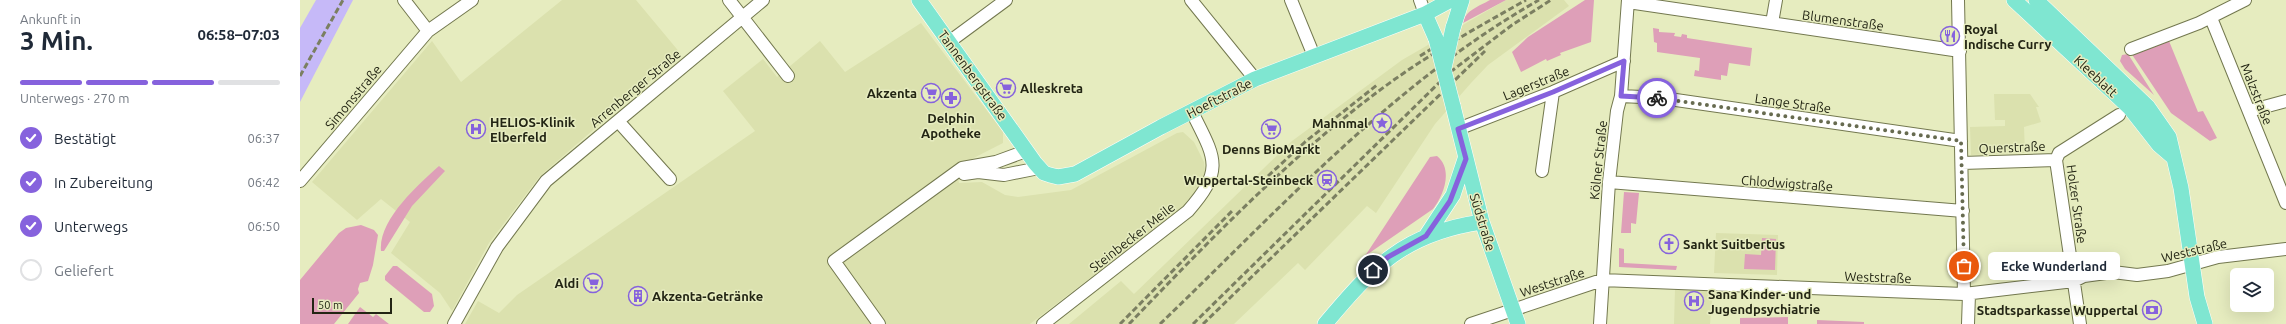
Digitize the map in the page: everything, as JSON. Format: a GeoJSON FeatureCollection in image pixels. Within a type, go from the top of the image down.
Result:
{"type":"FeatureCollection","features":[{"type":"Feature","properties":{"kind":"main road","name":"Tannenbergstraße"},"geometry":{"type":"LineString","coordinates":[[919,0],[1018,137],[1026,151]]}},
{"type":"Feature","properties":{"kind":"main road","name":"Hoeftstraße"},"geometry":{"type":"LineString","coordinates":[[1039,168],[1050,175],[1070,176],[1256,79],[1425,14],[1451,0]]}},
{"type":"Feature","properties":{"kind":"main road"},"geometry":{"type":"LineString","coordinates":[[1444,71],[1453,28],[1462,0]]}},
{"type":"Feature","properties":{"kind":"main road","name":"Kleeblatt"},"geometry":{"type":"LineString","coordinates":[[2014,0],[2130,108],[2159,145],[2173,157]]}},
{"type":"Feature","properties":{"kind":"main road","name":"Kleeblatt"},"geometry":{"type":"LineString","coordinates":[[2036,0],[2148,107],[2169,138],[2181,188],[2197,297],[2205,324]]}},
{"type":"Feature","properties":{"kind":"main road","name":"Südstraße"},"geometry":{"type":"LineString","coordinates":[[1425,14],[1436,40],[1482,222],[1518,324]]}},
{"type":"Feature","properties":{"kind":"main road"},"geometry":{"type":"LineString","coordinates":[[1026,151],[1039,168]]}},
{"type":"Feature","properties":{"kind":"main road"},"geometry":{"type":"LineString","coordinates":[[1426,236],[1453,195],[1466,159]]}},
{"type":"Feature","properties":{"kind":"main road"},"geometry":{"type":"LineString","coordinates":[[1325,324],[1373,270],[1388,257],[1426,236],[1462,225],[1482,222]]}},
{"type":"Feature","properties":{"kind":"street"},"geometry":{"type":"LineString","coordinates":[[404,0],[428,30]]}},
{"type":"Feature","properties":{"kind":"street","name":"Simonsstraße"},"geometry":{"type":"LineString","coordinates":[[300,181],[428,30],[472,0]]}},
{"type":"Feature","properties":{"kind":"street"},"geometry":{"type":"LineString","coordinates":[[729,0],[743,16],[788,76]]}},
{"type":"Feature","properties":{"kind":"street","name":"Arrenberger Straße"},"geometry":{"type":"LineString","coordinates":[[454,324],[497,247],[546,181],[763,0]]}},
{"type":"Feature","properties":{"kind":"street"},"geometry":{"type":"LineString","coordinates":[[949,42],[1006,0]]}},
{"type":"Feature","properties":{"kind":"street"},"geometry":{"type":"LineString","coordinates":[[1191,0],[1256,79]]}},
{"type":"Feature","properties":{"kind":"street"},"geometry":{"type":"LineString","coordinates":[[1291,0],[1314,56]]}},
{"type":"Feature","properties":{"kind":"street"},"geometry":{"type":"LineString","coordinates":[[1420,0],[1425,14]]}},
{"type":"Feature","properties":{"kind":"street"},"geometry":{"type":"LineString","coordinates":[[1772,23],[1776,0]]}},
{"type":"Feature","properties":{"kind":"street"},"geometry":{"type":"LineString","coordinates":[[1958,0],[1963,211],[1968,324]]}},
{"type":"Feature","properties":{"kind":"street"},"geometry":{"type":"LineString","coordinates":[[2131,49],[2211,18],[2245,0]]}},
{"type":"Feature","properties":{"kind":"street","name":"Blumenstraße"},"geometry":{"type":"LineString","coordinates":[[1628,1],[1960,51]]}},
{"type":"Feature","properties":{"kind":"street","name":"Kölner Straße"},"geometry":{"type":"LineString","coordinates":[[1600,324],[1609,182],[1617,111],[1621,96],[1628,1]]}},
{"type":"Feature","properties":{"kind":"street","name":"Malzstraße"},"geometry":{"type":"LineString","coordinates":[[2211,18],[2286,203]]}},
{"type":"Feature","properties":{"kind":"street","name":"Lagerstraße"},"geometry":{"type":"LineString","coordinates":[[1458,129],[1553,92],[1624,61]]}},
{"type":"Feature","properties":{"kind":"street"},"geometry":{"type":"LineString","coordinates":[[1542,171],[1553,92]]}},
{"type":"Feature","properties":{"kind":"street","name":"Lange Straße"},"geometry":{"type":"LineString","coordinates":[[1621,96],[1662,98],[1961,141]]}},
{"type":"Feature","properties":{"kind":"street"},"geometry":{"type":"LineString","coordinates":[[2249,111],[2286,101]]}},
{"type":"Feature","properties":{"kind":"street","name":"Steinbecker Meile"},"geometry":{"type":"LineString","coordinates":[[1043,324],[1188,211],[1203,194],[1211,180],[1213,169],[1212,156],[1192,112]]}},
{"type":"Feature","properties":{"kind":"street","name":"Querstraße"},"geometry":{"type":"LineString","coordinates":[[1962,163],[2056,160],[2059,153],[2119,115]]}},
{"type":"Feature","properties":{"kind":"street"},"geometry":{"type":"LineString","coordinates":[[618,121],[670,179]]}},
{"type":"Feature","properties":{"kind":"street"},"geometry":{"type":"LineString","coordinates":[[879,324],[834,261],[951,176],[970,165],[996,162],[1026,151]]}},
{"type":"Feature","properties":{"kind":"street","name":"Holzer Straße"},"geometry":{"type":"LineString","coordinates":[[2056,160],[2080,324]]}},
{"type":"Feature","properties":{"kind":"street"},"geometry":{"type":"LineString","coordinates":[[951,176],[978,172],[1004,175],[1039,168]]}},
{"type":"Feature","properties":{"kind":"street","name":"Chlodwigstraße"},"geometry":{"type":"LineString","coordinates":[[1609,182],[1963,211]]}},
{"type":"Feature","properties":{"kind":"street","name":"Weststraße"},"geometry":{"type":"LineString","coordinates":[[1470,324],[1602,280],[1966,294],[2074,281],[2084,276],[2113,272],[2137,275],[2168,271],[2218,257],[2286,248]]}},
{"type":"Feature","properties":{"kind":"shaded area"},"geometry":{"type":"Polygon","coordinates":[[[316,0],[353,0],[300,102],[300,28],[316,0]]]}},
{"type":"Feature","properties":{"kind":"shaded area","name":"HELIOS-Klinik Elberfeld"},"geometry":{"type":"Polygon","coordinates":[[[562,0],[636,0],[681,54],[540,176],[489,243],[452,311],[440,293],[391,253],[410,222],[381,199],[357,220],[312,182],[432,41],[461,82],[562,0]]]}},
{"type":"Feature","properties":{"kind":"shaded area"},"geometry":{"type":"Polygon","coordinates":[[[1490,0],[1506,0],[1463,23],[1464,19],[1470,12],[1490,0]]]}},
{"type":"Feature","properties":{"kind":"shaded area"},"geometry":{"type":"Polygon","coordinates":[[[1506,0],[1564,0],[1569,6],[1488,65],[1471,83],[1435,124],[1376,213],[1367,206],[1305,270],[1298,263],[1234,324],[1069,324],[1121,281],[1134,294],[1292,141],[1402,60],[1506,0]]]}},
{"type":"Feature","properties":{"kind":"shaded area"},"geometry":{"type":"Polygon","coordinates":[[[1585,0],[1594,0],[1591,42],[1560,53],[1561,55],[1547,61],[1546,59],[1521,72],[1512,52],[1528,37],[1585,0]]]}},
{"type":"Feature","properties":{"kind":"shaded area"},"geometry":{"type":"Polygon","coordinates":[[[921,23],[1003,132],[1003,143],[956,167],[959,183],[982,182],[1005,195],[1018,197],[1071,190],[1177,133],[1183,132],[1194,142],[1204,162],[1205,172],[1202,184],[1180,209],[1030,324],[465,324],[478,301],[499,313],[517,295],[755,131],[723,91],[763,59],[777,77],[820,41],[845,72],[921,23]]]}},
{"type":"Feature","properties":{"kind":"shaded area"},"geometry":{"type":"Polygon","coordinates":[[[1653,28],[1659,29],[1659,32],[1675,33],[1674,36],[1681,37],[1682,34],[1687,35],[1687,38],[1752,48],[1750,66],[1729,63],[1727,76],[1721,75],[1721,80],[1694,76],[1695,70],[1699,71],[1700,58],[1657,52],[1657,43],[1654,42],[1653,28]]]}},
{"type":"Feature","properties":{"kind":"shaded area"},"geometry":{"type":"Polygon","coordinates":[[[2169,41],[2198,112],[2203,111],[2217,138],[2210,141],[2171,113],[2131,53],[2169,41]]]}},
{"type":"Feature","properties":{"kind":"shaded area"},"geometry":{"type":"Polygon","coordinates":[[[2128,54],[2154,95],[2125,69],[2120,61],[2122,55],[2128,54]]]}},
{"type":"Feature","properties":{"kind":"shaded area"},"geometry":{"type":"Polygon","coordinates":[[[1994,94],[2030,94],[2039,107],[2036,107],[2041,122],[2024,127],[2025,153],[1971,155],[1970,127],[2005,126],[2005,120],[1995,120],[1994,94]]]}},
{"type":"Feature","properties":{"kind":"shaded area"},"geometry":{"type":"Polygon","coordinates":[[[1437,156],[1445,168],[1446,175],[1443,190],[1437,204],[1433,209],[1365,256],[1430,157],[1437,156]]]}},
{"type":"Feature","properties":{"kind":"shaded area"},"geometry":{"type":"Polygon","coordinates":[[[439,166],[445,171],[412,206],[384,251],[381,251],[382,239],[392,215],[411,193],[439,166]]]}},
{"type":"Feature","properties":{"kind":"shaded area"},"geometry":{"type":"Polygon","coordinates":[[[1624,192],[1639,193],[1636,224],[1631,223],[1631,233],[1621,233],[1624,192]]]}},
{"type":"Feature","properties":{"kind":"shaded area"},"geometry":{"type":"Polygon","coordinates":[[[361,225],[374,230],[378,235],[373,265],[368,281],[360,283],[358,289],[359,293],[334,324],[300,324],[300,280],[339,233],[346,228],[361,225]]]}},
{"type":"Feature","properties":{"kind":"shaded area"},"geometry":{"type":"Polygon","coordinates":[[[1716,233],[1778,235],[1777,275],[1714,273],[1716,233]]]}},
{"type":"Feature","properties":{"kind":"shaded area"},"geometry":{"type":"Polygon","coordinates":[[[1762,238],[1776,239],[1775,270],[1744,269],[1745,254],[1761,255],[1762,238]]]}},
{"type":"Feature","properties":{"kind":"shaded area"},"geometry":{"type":"Polygon","coordinates":[[[1619,248],[1624,249],[1624,263],[1677,266],[1676,270],[1619,267],[1619,248]]]}},
{"type":"Feature","properties":{"kind":"shaded area"},"geometry":{"type":"Polygon","coordinates":[[[393,266],[397,266],[432,294],[434,306],[430,312],[424,312],[385,280],[385,276],[393,266]]]}},
{"type":"Feature","properties":{"kind":"shaded area","name":"Sana Kinder- und Jugendpsychiatrie"},"geometry":{"type":"Polygon","coordinates":[[[1675,289],[1713,291],[1710,324],[1674,324],[1675,289]]]}},
{"type":"Feature","properties":{"kind":"shaded area"},"geometry":{"type":"Polygon","coordinates":[[[360,307],[373,317],[376,314],[389,324],[348,324],[360,307]]]}},
{"type":"Feature","properties":{"kind":"shaded area"},"geometry":{"type":"Polygon","coordinates":[[[1788,317],[1788,324],[1740,324],[1740,318],[1788,317]]]}},
{"type":"Feature","properties":{"kind":"shaded area"},"geometry":{"type":"Polygon","coordinates":[[[1817,320],[1864,322],[1864,324],[1817,324],[1817,320]]]}},
{"type":"Feature","properties":{"kind":"railway"},"geometry":{"type":"LineString","coordinates":[[300,76],[343,0]]}},
{"type":"Feature","properties":{"kind":"railway"},"geometry":{"type":"LineString","coordinates":[[1129,324],[1255,197],[1321,137],[1355,109],[1424,60],[1457,39],[1526,0]]}},
{"type":"Feature","properties":{"kind":"railway"},"geometry":{"type":"LineString","coordinates":[[1160,324],[1294,193],[1387,109],[1435,69],[1486,33],[1539,0]]}},
{"type":"Feature","properties":{"kind":"railway"},"geometry":{"type":"LineString","coordinates":[[1193,324],[1449,73],[1512,25],[1551,0]]}},
{"type":"Feature","properties":{"kind":"railway"},"geometry":{"type":"LineString","coordinates":[[1420,56],[1459,32]]}},
{"type":"Feature","properties":{"kind":"railway"},"geometry":{"type":"LineString","coordinates":[[1203,324],[1485,51]]}},
{"type":"Feature","properties":{"kind":"railway"},"geometry":{"type":"LineString","coordinates":[[1268,176],[1305,142],[1377,85]]}},
{"type":"Feature","properties":{"kind":"railway"},"geometry":{"type":"LineString","coordinates":[[1120,324],[1232,211]]}},
{"type":"Feature","properties":{"kind":"way so far"},"geometry":{"type":"LineString","coordinates":[[1657,98],[1961,141],[1964,266]]}},
{"type":"Feature","properties":{"kind":"place","name":"Royal Indische Curry"},"geometry":{"type":"Point","coordinates":[1950,36]}},
{"type":"Feature","properties":{"kind":"place","name":"Alleskreta"},"geometry":{"type":"Point","coordinates":[1006,88]}},
{"type":"Feature","properties":{"kind":"place","name":"Akzenta"},"geometry":{"type":"Point","coordinates":[931,93]}},
{"type":"Feature","properties":{"kind":"place","name":"Delphin Apotheke"},"geometry":{"type":"Point","coordinates":[951,98]}},
{"type":"Feature","properties":{"kind":"place","name":"Mahnmal"},"geometry":{"type":"Point","coordinates":[1382,123]}},
{"type":"Feature","properties":{"kind":"place","name":"HELIOS-Klinik Elberfeld"},"geometry":{"type":"Point","coordinates":[476,129]}},
{"type":"Feature","properties":{"kind":"place","name":"Denns BioMarkt"},"geometry":{"type":"Point","coordinates":[1271,129]}},
{"type":"Feature","properties":{"kind":"place","name":"Wuppertal-Steinbeck"},"geometry":{"type":"Point","coordinates":[1327,180]}},
{"type":"Feature","properties":{"kind":"place","name":"Sankt Suitbertus"},"geometry":{"type":"Point","coordinates":[1669,244]}},
{"type":"Feature","properties":{"kind":"place","name":"Ecke Wunderland"},"geometry":{"type":"Point","coordinates":[1964,266]}},
{"type":"Feature","properties":{"kind":"place","name":"Aldi"},"geometry":{"type":"Point","coordinates":[593,283]}},
{"type":"Feature","properties":{"kind":"place","name":"Akzenta-Getränke"},"geometry":{"type":"Point","coordinates":[638,296]}},
{"type":"Feature","properties":{"kind":"place","name":"Sana Kinder- und Jugendpsychiatrie"},"geometry":{"type":"Point","coordinates":[1694,301]}},
{"type":"Feature","properties":{"kind":"place","name":"Stadtsparkasse Wuppertal"},"geometry":{"type":"Point","coordinates":[2152,310]}},
{"type":"Feature","properties":{"kind":"route"},"geometry":{"type":"LineString","coordinates":[[1373,270],[1388,257],[1426,236],[1450,201],[1459,181],[1466,159],[1458,129],[1553,92],[1624,61],[1621,96],[1657,98]]}}]}
